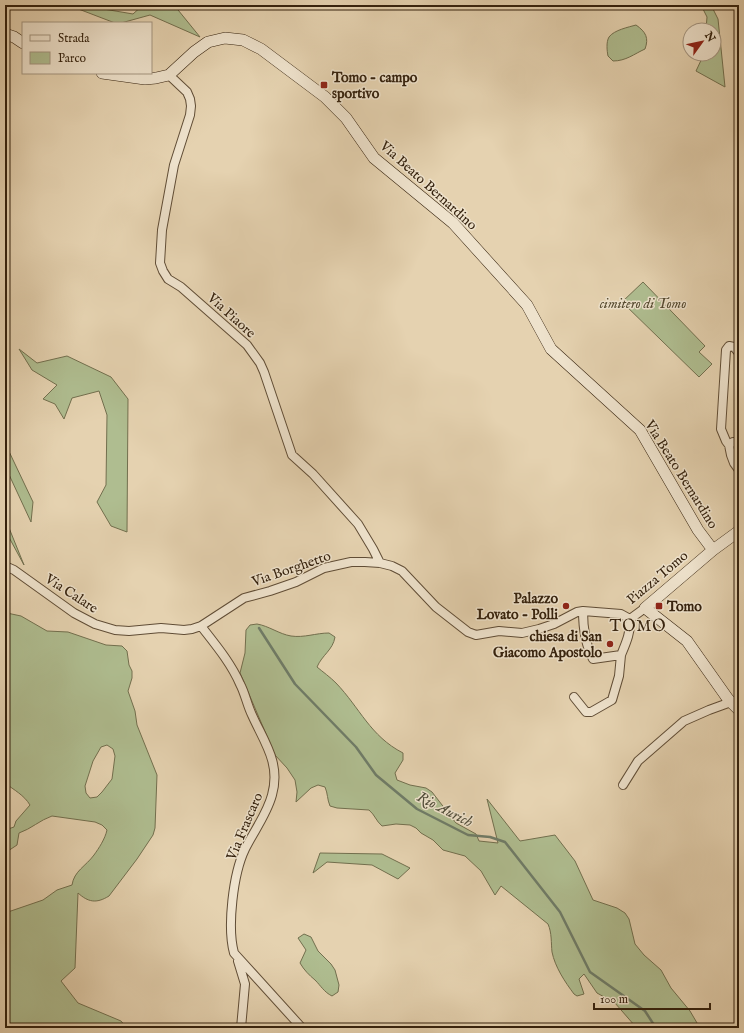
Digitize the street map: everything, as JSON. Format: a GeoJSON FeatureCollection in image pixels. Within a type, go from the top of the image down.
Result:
{"type":"FeatureCollection","features":[{"type":"Feature","properties":{"kind":"street"},"geometry":{"type":"LineString","coordinates":[[5,34],[14,37],[22,42]]}},
{"type":"Feature","properties":{"kind":"street","name":"Via Beato Bernardino"},"geometry":{"type":"LineString","coordinates":[[169,75],[194,52],[208,42],[225,38],[244,40],[261,49],[325,97],[346,118],[374,158],[453,223],[527,305],[551,349],[640,430],[698,530],[713,550]]}},
{"type":"Feature","properties":{"kind":"street"},"geometry":{"type":"LineString","coordinates":[[109,74],[145,79],[169,75]]}},
{"type":"Feature","properties":{"kind":"street","name":"Via Piaore"},"geometry":{"type":"LineString","coordinates":[[169,75],[187,92],[191,106],[190,115],[174,165],[162,230],[160,263],[163,271],[168,278],[182,287],[247,345],[255,354],[264,372],[292,455],[313,474],[358,524],[380,563]]}},
{"type":"Feature","properties":{"kind":"street"},"geometry":{"type":"LineString","coordinates":[[739,353],[734,347],[729,346],[726,350],[721,429],[729,445],[730,455],[739,470]]}},
{"type":"Feature","properties":{"kind":"street"},"geometry":{"type":"LineString","coordinates":[[729,445],[732,442],[739,442]]}},
{"type":"Feature","properties":{"kind":"street","name":"Piazza Tomo"},"geometry":{"type":"LineString","coordinates":[[574,697],[586,712],[591,712],[612,700],[619,676],[621,655],[631,628],[630,619],[713,550],[739,531]]}},
{"type":"Feature","properties":{"kind":"street","name":"Via Borghetto"},"geometry":{"type":"LineString","coordinates":[[201,626],[244,598],[296,582],[324,568],[351,562],[380,563],[392,566],[402,571],[436,607],[468,632],[476,635],[499,631],[522,632],[539,629],[554,624],[577,612],[583,611],[620,614],[630,619]]}},
{"type":"Feature","properties":{"kind":"street","name":"Via Calare"},"geometry":{"type":"LineString","coordinates":[[5,566],[14,570],[74,613],[96,624],[115,630],[129,631],[161,628],[184,630],[201,626]]}},
{"type":"Feature","properties":{"kind":"street"},"geometry":{"type":"LineString","coordinates":[[623,785],[638,761],[684,721],[709,710],[735,706],[687,641],[645,608]]}},
{"type":"Feature","properties":{"kind":"street"},"geometry":{"type":"LineString","coordinates":[[583,611],[583,629],[589,652],[593,659],[621,655]]}},
{"type":"Feature","properties":{"kind":"street","name":"Via Frascaro"},"geometry":{"type":"LineString","coordinates":[[201,626],[241,684],[251,714],[274,763],[274,783],[272,795],[244,850],[237,878],[232,911],[231,943],[240,965],[244,984],[241,1028]]}},
{"type":"Feature","properties":{"kind":"street"},"geometry":{"type":"LineString","coordinates":[[234,953],[302,1028]]}},
{"type":"Feature","properties":{"kind":"green space"},"geometry":{"type":"Polygon","coordinates":[[[68,5],[80,5],[133,14],[143,5],[174,5],[200,37],[150,15],[125,22],[112,22],[68,5]]]}},
{"type":"Feature","properties":{"kind":"green space"},"geometry":{"type":"Polygon","coordinates":[[[701,5],[711,5],[718,22],[707,22],[707,17],[701,5]]]}},
{"type":"Feature","properties":{"kind":"green space"},"geometry":{"type":"Polygon","coordinates":[[[636,25],[642,30],[647,38],[645,49],[626,59],[613,61],[608,56],[607,44],[609,37],[618,31],[636,25]]]}},
{"type":"Feature","properties":{"kind":"green space"},"geometry":{"type":"Polygon","coordinates":[[[722,58],[725,87],[696,71],[700,62],[722,62],[722,58]]]}},
{"type":"Feature","properties":{"kind":"green space","name":"cimitero di Tomo"},"geometry":{"type":"Polygon","coordinates":[[[643,282],[705,346],[699,352],[712,364],[699,377],[622,302],[643,282]]]}},
{"type":"Feature","properties":{"kind":"green space"},"geometry":{"type":"Polygon","coordinates":[[[19,349],[37,363],[67,356],[111,377],[128,399],[127,532],[111,526],[97,502],[106,485],[107,415],[99,391],[72,398],[64,419],[55,404],[43,399],[57,385],[32,370],[19,349]]]}},
{"type":"Feature","properties":{"kind":"green space"},"geometry":{"type":"Polygon","coordinates":[[[5,443],[33,502],[31,522],[5,466],[5,443]]]}},
{"type":"Feature","properties":{"kind":"green space"},"geometry":{"type":"Polygon","coordinates":[[[5,518],[24,565],[5,530],[5,518]]]}},
{"type":"Feature","properties":{"kind":"green space"},"geometry":{"type":"Polygon","coordinates":[[[7,613],[21,616],[47,631],[68,632],[106,645],[122,646],[127,651],[129,665],[132,671],[132,678],[128,691],[135,711],[137,725],[157,775],[155,828],[153,835],[137,859],[109,896],[104,899],[92,901],[78,893],[75,968],[61,981],[78,1003],[121,1021],[127,1028],[5,1028],[5,913],[43,900],[57,890],[72,885],[75,876],[91,859],[100,846],[107,830],[102,825],[95,822],[52,816],[19,833],[17,845],[5,853],[5,830],[14,827],[16,821],[30,805],[22,795],[5,783],[5,614],[7,613]],[[107,745],[101,747],[93,761],[85,786],[86,793],[90,798],[97,797],[112,779],[115,756],[113,749],[107,745]]]}},
{"type":"Feature","properties":{"kind":"green space"},"geometry":{"type":"Polygon","coordinates":[[[257,624],[291,636],[329,633],[335,637],[330,649],[317,667],[336,683],[366,721],[382,738],[403,753],[403,760],[395,773],[397,780],[410,785],[426,788],[432,792],[456,823],[476,834],[479,841],[498,843],[487,799],[520,841],[555,835],[575,861],[593,900],[617,908],[625,913],[629,919],[635,944],[644,955],[661,970],[671,988],[690,1011],[700,1028],[635,1028],[635,1026],[615,1003],[597,993],[584,974],[579,979],[584,994],[577,996],[574,994],[555,963],[548,924],[501,886],[495,895],[481,871],[465,856],[443,850],[433,840],[421,833],[416,828],[410,825],[396,824],[382,826],[369,810],[337,808],[330,806],[325,787],[318,785],[311,788],[296,802],[297,792],[295,780],[287,768],[275,755],[240,673],[245,653],[246,630],[250,625],[257,624]]]}},
{"type":"Feature","properties":{"kind":"green space"},"geometry":{"type":"Polygon","coordinates":[[[320,853],[382,854],[410,868],[398,879],[372,865],[327,862],[313,873],[320,853]]]}},
{"type":"Feature","properties":{"kind":"green space"},"geometry":{"type":"Polygon","coordinates":[[[304,934],[311,937],[318,951],[335,970],[339,985],[338,992],[332,996],[325,991],[300,963],[306,950],[298,938],[304,934]]]}},
{"type":"Feature","properties":{"kind":"waterway","name":"Rio Aurich"},"geometry":{"type":"LineString","coordinates":[[259,628],[295,684],[356,747],[376,775],[417,809],[468,835],[490,837],[505,842],[560,912],[590,972],[645,1011],[656,1028]]}},
{"type":"Feature","properties":{"kind":"place","name":"Tomo - campo sportivo"},"geometry":{"type":"Point","coordinates":[324,85]}},
{"type":"Feature","properties":{"kind":"place","name":"Palazzo Lovato - Polli"},"geometry":{"type":"Point","coordinates":[566,606]}},
{"type":"Feature","properties":{"kind":"place","name":"Tomo"},"geometry":{"type":"Point","coordinates":[659,606]}},
{"type":"Feature","properties":{"kind":"place","name":"chiesa di San Giacomo Apostolo"},"geometry":{"type":"Point","coordinates":[610,644]}},
{"type":"Feature","properties":{"kind":"district","name":"TOMO"},"geometry":{"type":"Point","coordinates":[638,625]}}]}
